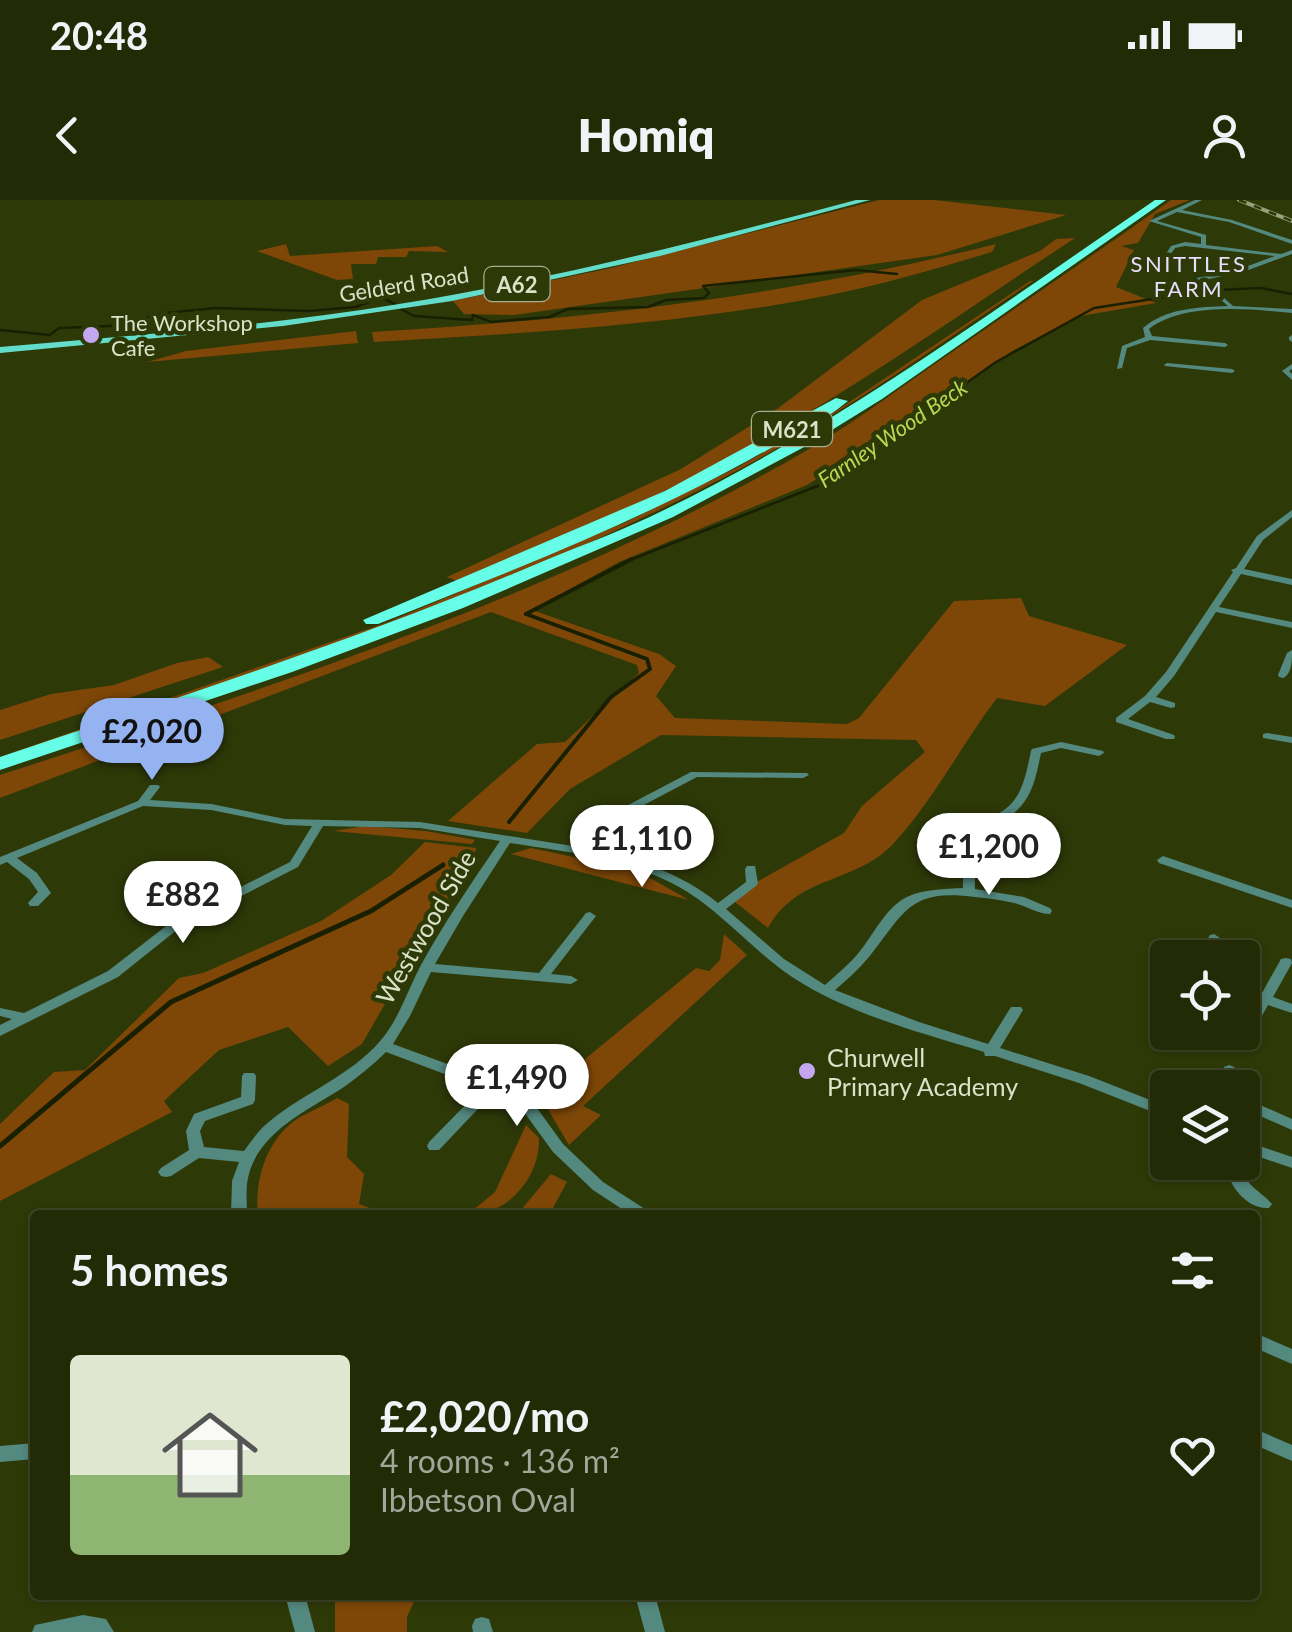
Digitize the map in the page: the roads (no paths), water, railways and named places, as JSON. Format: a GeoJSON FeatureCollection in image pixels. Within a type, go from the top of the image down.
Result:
{"type":"FeatureCollection","features":[{"type":"Feature","properties":{"kind":"highway","name":"M621"},"geometry":{"type":"LineString","coordinates":[[0,764],[286,668],[457,604],[668,514],[801,443],[877,396],[1142,200]]}},
{"type":"Feature","properties":{"kind":"highway","name":"M621"},"geometry":{"type":"LineString","coordinates":[[0,748],[288,653],[480,577],[638,508],[777,438],[1160,200]]}},
{"type":"Feature","properties":{"kind":"main road","name":"Gelderd Road"},"geometry":{"type":"LineString","coordinates":[[0,350],[278,322],[451,298],[666,251],[866,200]]}},
{"type":"Feature","properties":{"kind":"street"},"geometry":{"type":"LineString","coordinates":[[1199,200],[1152,221],[1204,236],[1204,244]]}},
{"type":"Feature","properties":{"kind":"street"},"geometry":{"type":"LineString","coordinates":[[1176,210],[1219,218],[1292,242]]}},
{"type":"Feature","properties":{"kind":"street"},"geometry":{"type":"LineString","coordinates":[[1161,264],[1174,247],[1204,244],[1279,254]]}},
{"type":"Feature","properties":{"kind":"street"},"geometry":{"type":"LineString","coordinates":[[1231,306],[1199,280],[1241,271],[1292,252]]}},
{"type":"Feature","properties":{"kind":"street"},"geometry":{"type":"LineString","coordinates":[[1149,338],[1146,328],[1155,320],[1231,306],[1292,311]]}},
{"type":"Feature","properties":{"kind":"street"},"geometry":{"type":"LineString","coordinates":[[1120,368],[1124,347],[1149,338],[1225,345]]}},
{"type":"Feature","properties":{"kind":"street"},"geometry":{"type":"LineString","coordinates":[[1206,368],[1209,344]]}},
{"type":"Feature","properties":{"kind":"street"},"geometry":{"type":"LineString","coordinates":[[1167,365],[1232,370]]}},
{"type":"Feature","properties":{"kind":"street"},"geometry":{"type":"LineString","coordinates":[[1292,366],[1285,370],[1292,378]]}},
{"type":"Feature","properties":{"kind":"street"},"geometry":{"type":"LineString","coordinates":[[1170,736],[1120,720],[1150,698],[1170,674],[1260,538],[1292,512]]}},
{"type":"Feature","properties":{"kind":"street"},"geometry":{"type":"LineString","coordinates":[[1236,570],[1292,582]]}},
{"type":"Feature","properties":{"kind":"street"},"geometry":{"type":"LineString","coordinates":[[1212,608],[1292,626]]}},
{"type":"Feature","properties":{"kind":"street"},"geometry":{"type":"LineString","coordinates":[[1283,675],[1292,653]]}},
{"type":"Feature","properties":{"kind":"street"},"geometry":{"type":"LineString","coordinates":[[1150,698],[1171,705]]}},
{"type":"Feature","properties":{"kind":"street"},"geometry":{"type":"LineString","coordinates":[[1267,736],[1292,740]]}},
{"type":"Feature","properties":{"kind":"street"},"geometry":{"type":"LineString","coordinates":[[969,892],[969,858],[974,845],[981,833],[1018,804],[1032,776],[1036,751],[1061,745],[1099,754]]}},
{"type":"Feature","properties":{"kind":"street"},"geometry":{"type":"LineString","coordinates":[[581,852],[617,815],[695,774],[803,775]]}},
{"type":"Feature","properties":{"kind":"street"},"geometry":{"type":"LineString","coordinates":[[142,803],[154,787]]}},
{"type":"Feature","properties":{"kind":"street"},"geometry":{"type":"LineString","coordinates":[[5,860],[142,803],[211,807],[284,822],[401,824],[507,839]]}},
{"type":"Feature","properties":{"kind":"street"},"geometry":{"type":"LineString","coordinates":[[0,1031],[113,974],[174,926],[294,864],[319,824]]}},
{"type":"Feature","properties":{"kind":"street","name":"Westwood Side"},"geometry":{"type":"LineString","coordinates":[[238,1210],[236,1190],[248,1156],[277,1120],[335,1087],[384,1046],[426,966],[507,839],[581,852],[658,873],[682,884],[795,973],[826,992],[990,1052],[1076,1075],[1150,1106]]}},
{"type":"Feature","properties":{"kind":"street"},"geometry":{"type":"LineString","coordinates":[[5,860],[42,886],[45,894],[34,903]]}},
{"type":"Feature","properties":{"kind":"street"},"geometry":{"type":"LineString","coordinates":[[1163,860],[1292,904]]}},
{"type":"Feature","properties":{"kind":"street"},"geometry":{"type":"LineString","coordinates":[[718,910],[752,883],[752,869]]}},
{"type":"Feature","properties":{"kind":"street"},"geometry":{"type":"LineString","coordinates":[[174,878],[193,884],[221,905]]}},
{"type":"Feature","properties":{"kind":"street"},"geometry":{"type":"LineString","coordinates":[[826,992],[865,954],[900,903],[937,892],[969,892],[1020,900],[1046,911]]}},
{"type":"Feature","properties":{"kind":"street"},"geometry":{"type":"LineString","coordinates":[[542,977],[590,916]]}},
{"type":"Feature","properties":{"kind":"street"},"geometry":{"type":"LineString","coordinates":[[1260,1008],[1286,962]]}},
{"type":"Feature","properties":{"kind":"street"},"geometry":{"type":"LineString","coordinates":[[426,966],[570,980]]}},
{"type":"Feature","properties":{"kind":"street"},"geometry":{"type":"LineString","coordinates":[[1260,997],[1292,1009]]}},
{"type":"Feature","properties":{"kind":"street"},"geometry":{"type":"LineString","coordinates":[[990,1052],[1016,1010]]}},
{"type":"Feature","properties":{"kind":"street"},"geometry":{"type":"LineString","coordinates":[[0,1012],[22,1017]]}},
{"type":"Feature","properties":{"kind":"street"},"geometry":{"type":"LineString","coordinates":[[384,1046],[521,1097],[558,1148],[598,1186],[634,1210]]}},
{"type":"Feature","properties":{"kind":"street"},"geometry":{"type":"LineString","coordinates":[[197,1152],[193,1130],[198,1118],[248,1100],[249,1076]]}},
{"type":"Feature","properties":{"kind":"street"},"geometry":{"type":"LineString","coordinates":[[434,1146],[490,1088]]}},
{"type":"Feature","properties":{"kind":"street"},"geometry":{"type":"LineString","coordinates":[[1260,1110],[1292,1125]]}},
{"type":"Feature","properties":{"kind":"street"},"geometry":{"type":"LineString","coordinates":[[1260,1151],[1292,1164]]}},
{"type":"Feature","properties":{"kind":"street"},"geometry":{"type":"LineString","coordinates":[[166,1172],[197,1152],[248,1156]]}},
{"type":"Feature","properties":{"kind":"street"},"geometry":{"type":"LineString","coordinates":[[1239,1180],[1245,1190],[1264,1204]]}},
{"type":"Feature","properties":{"kind":"street"},"geometry":{"type":"LineString","coordinates":[[1260,1342],[1292,1357]]}},
{"type":"Feature","properties":{"kind":"street"},"geometry":{"type":"LineString","coordinates":[[1260,1439],[1292,1454]]}},
{"type":"Feature","properties":{"kind":"street"},"geometry":{"type":"LineString","coordinates":[[0,1454],[30,1451]]}},
{"type":"Feature","properties":{"kind":"street"},"geometry":{"type":"LineString","coordinates":[[296,1600],[304,1632]]}},
{"type":"Feature","properties":{"kind":"street"},"geometry":{"type":"LineString","coordinates":[[646,1600],[651,1631]]}},
{"type":"Feature","properties":{"kind":"street"},"geometry":{"type":"LineString","coordinates":[[42,1632],[83,1624],[99,1626],[104,1632]]}},
{"type":"Feature","properties":{"kind":"waterway","name":"Farnley Wood Beck"},"geometry":{"type":"LineString","coordinates":[[401,309],[414,316],[472,320],[473,315],[491,322],[549,317],[568,309],[648,307],[666,300],[704,298],[709,293],[703,286],[856,270],[897,274]]}},
{"type":"Feature","properties":{"kind":"waterway","name":"Farnley Wood Beck"},"geometry":{"type":"LineString","coordinates":[[1217,290],[1261,288],[1292,294]]}},
{"type":"Feature","properties":{"kind":"waterway","name":"Farnley Wood Beck"},"geometry":{"type":"LineString","coordinates":[[630,560],[825,483],[996,362],[1094,308],[1205,291]]}},
{"type":"Feature","properties":{"kind":"waterway","name":"Farnley Wood Beck"},"geometry":{"type":"LineString","coordinates":[[0,330],[50,335],[59,328],[110,326],[166,313],[216,308],[310,311],[356,307],[380,297],[395,304]]}},
{"type":"Feature","properties":{"kind":"waterway"},"geometry":{"type":"LineString","coordinates":[[509,822],[611,697],[650,669],[647,659],[526,614],[630,560]]}},
{"type":"Feature","properties":{"kind":"waterway","name":"Farnley Wood Beck"},"geometry":{"type":"LineString","coordinates":[[625,562],[630,560]]}},
{"type":"Feature","properties":{"kind":"waterway"},"geometry":{"type":"LineString","coordinates":[[0,1146],[171,1002],[371,911],[443,865]]}},
{"type":"Feature","properties":{"kind":"railway"},"geometry":{"type":"LineString","coordinates":[[1239,200],[1292,221]]}},
{"type":"Feature","properties":{"kind":"place","name":"The Workshop Cafe"},"geometry":{"type":"Point","coordinates":[91,335]}},
{"type":"Feature","properties":{"kind":"place","name":"Churwell Primary Academy"},"geometry":{"type":"Point","coordinates":[807,1071]}},
{"type":"Feature","properties":{"kind":"district","name":"SNITTLES FARM"},"geometry":{"type":"Point","coordinates":[1189,276]}}]}
